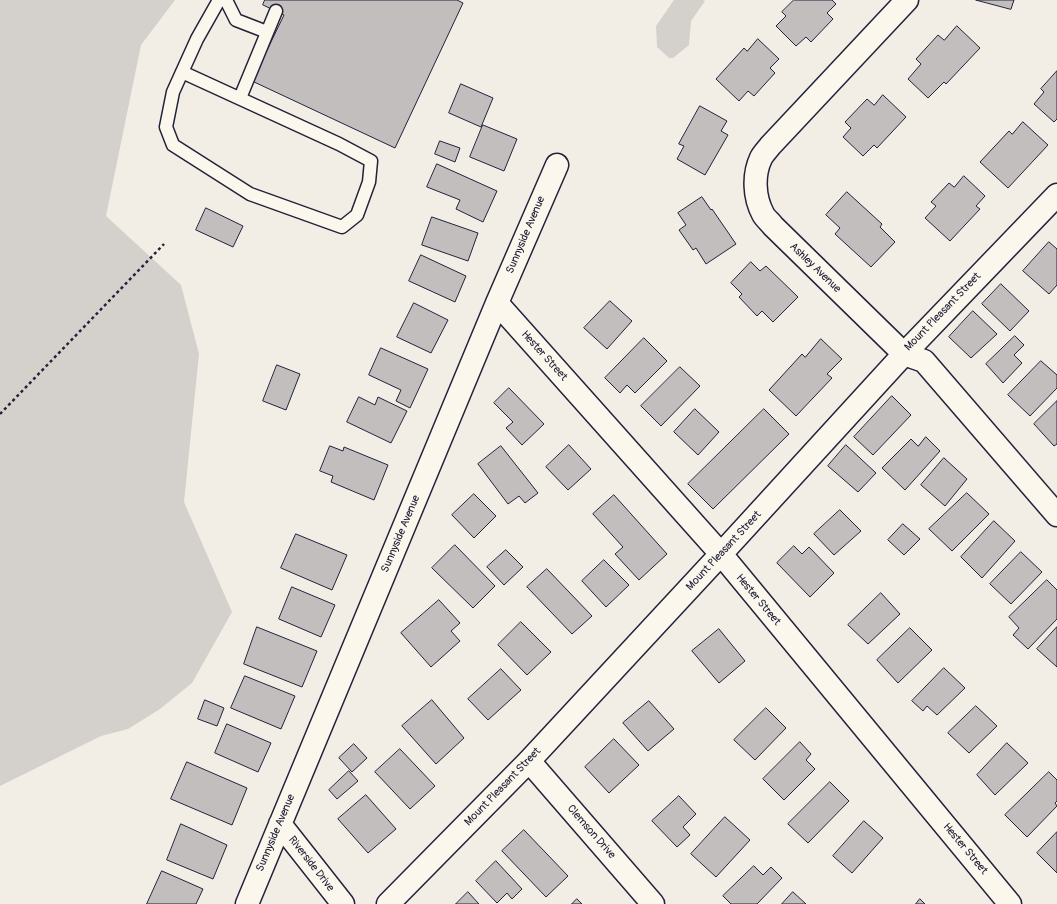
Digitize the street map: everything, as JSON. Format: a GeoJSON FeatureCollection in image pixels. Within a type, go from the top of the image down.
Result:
{"type":"FeatureCollection","features":[{"type":"Feature","properties":{"kind":"street","name":"Ashley Avenue"},"geometry":{"type":"LineString","coordinates":[[907,0],[761,157],[755,185],[758,200],[763,214],[773,226],[904,354],[924,361],[1057,515]]}},
{"type":"Feature","properties":{"kind":"street","name":"Sunnyside Avenue"},"geometry":{"type":"LineString","coordinates":[[247,904],[497,303],[557,165]]}},
{"type":"Feature","properties":{"kind":"street","name":"Mount Pleasant Street"},"geometry":{"type":"LineString","coordinates":[[388,904],[530,761],[904,354],[1057,195]]}},
{"type":"Feature","properties":{"kind":"street","name":"Hester Street"},"geometry":{"type":"LineString","coordinates":[[497,303],[721,554],[1010,904]]}},
{"type":"Feature","properties":{"kind":"street","name":"Clemson Drive"},"geometry":{"type":"LineString","coordinates":[[530,761],[653,904]]}},
{"type":"Feature","properties":{"kind":"street","name":"Riverside Drive"},"geometry":{"type":"LineString","coordinates":[[280,824],[343,904]]}},
{"type":"Feature","properties":{"kind":"lane"},"geometry":{"type":"LineString","coordinates":[[182,72],[339,144],[371,161],[369,182],[357,214],[342,227],[250,194],[173,145],[166,127],[173,92],[182,72],[197,39],[219,0]]}},
{"type":"Feature","properties":{"kind":"lane"},"geometry":{"type":"LineString","coordinates":[[226,0],[236,20],[267,32]]}},
{"type":"Feature","properties":{"kind":"lane"},"geometry":{"type":"LineString","coordinates":[[240,98],[276,11]]}},
{"type":"Feature","properties":{"kind":"path"},"geometry":{"type":"LineString","coordinates":[[0,414],[164,244]]}},
{"type":"Feature","properties":{"kind":"shaded area"},"geometry":{"type":"Polygon","coordinates":[[[0,0],[175,0],[141,45],[106,216],[181,285],[199,354],[184,502],[232,612],[192,683],[160,709],[128,729],[101,736],[0,786],[0,0]]]}},
{"type":"Feature","properties":{"kind":"shaded area"},"geometry":{"type":"Polygon","coordinates":[[[674,0],[705,1],[691,21],[689,45],[673,58],[669,58],[657,47],[656,26],[674,0]]]}},
{"type":"Feature","properties":{"kind":"building"},"geometry":{"type":"Polygon","coordinates":[[[265,0],[457,0],[463,3],[395,148],[252,81],[284,15],[263,5],[265,0]]]}},
{"type":"Feature","properties":{"kind":"building"},"geometry":{"type":"Polygon","coordinates":[[[794,0],[832,0],[836,4],[827,13],[833,19],[811,42],[806,37],[796,46],[776,26],[786,16],[782,12],[794,0]]]}},
{"type":"Feature","properties":{"kind":"building"},"geometry":{"type":"Polygon","coordinates":[[[976,0],[1014,0],[1011,9],[976,0]]]}},
{"type":"Feature","properties":{"kind":"building"},"geometry":{"type":"Polygon","coordinates":[[[957,26],[980,48],[946,84],[944,82],[928,98],[908,79],[921,64],[916,59],[938,35],[944,40],[957,26]]]}},
{"type":"Feature","properties":{"kind":"building"},"geometry":{"type":"Polygon","coordinates":[[[758,39],[779,59],[770,68],[775,73],[754,96],[748,91],[739,101],[716,79],[744,48],[747,51],[758,39]]]}},
{"type":"Feature","properties":{"kind":"building"},"geometry":{"type":"Polygon","coordinates":[[[1057,71],[1057,119],[1054,122],[1034,104],[1044,92],[1041,89],[1057,71]]]}},
{"type":"Feature","properties":{"kind":"building"},"geometry":{"type":"Polygon","coordinates":[[[461,84],[493,98],[481,127],[449,113],[461,84]]]}},
{"type":"Feature","properties":{"kind":"building"},"geometry":{"type":"Polygon","coordinates":[[[883,95],[906,117],[877,148],[874,145],[863,156],[843,137],[851,128],[845,122],[867,99],[874,105],[883,95]]]}},
{"type":"Feature","properties":{"kind":"building"},"geometry":{"type":"Polygon","coordinates":[[[700,106],[727,121],[721,131],[728,135],[705,175],[677,159],[684,146],[679,144],[700,106]]]}},
{"type":"Feature","properties":{"kind":"building"},"geometry":{"type":"Polygon","coordinates":[[[1023,122],[1048,145],[1008,188],[980,162],[1009,131],[1012,134],[1023,122]]]}},
{"type":"Feature","properties":{"kind":"building"},"geometry":{"type":"Polygon","coordinates":[[[483,125],[517,139],[504,171],[470,157],[483,125]]]}},
{"type":"Feature","properties":{"kind":"building"},"geometry":{"type":"Polygon","coordinates":[[[440,141],[460,148],[455,162],[435,154],[440,141]]]}},
{"type":"Feature","properties":{"kind":"building"},"geometry":{"type":"Polygon","coordinates":[[[437,164],[497,191],[483,222],[456,209],[460,200],[427,187],[437,164]]]}},
{"type":"Feature","properties":{"kind":"building"},"geometry":{"type":"Polygon","coordinates":[[[964,176],[985,196],[976,206],[980,209],[950,241],[925,218],[936,206],[931,202],[949,183],[954,187],[964,176]]]}},
{"type":"Feature","properties":{"kind":"building"},"geometry":{"type":"Polygon","coordinates":[[[847,192],[882,224],[880,227],[895,242],[871,267],[835,234],[840,228],[826,215],[847,192]]]}},
{"type":"Feature","properties":{"kind":"building"},"geometry":{"type":"Polygon","coordinates":[[[702,197],[736,244],[706,264],[696,248],[693,250],[679,230],[686,225],[678,213],[702,197]]]}},
{"type":"Feature","properties":{"kind":"building"},"geometry":{"type":"Polygon","coordinates":[[[206,208],[243,226],[233,247],[196,230],[206,208]]]}},
{"type":"Feature","properties":{"kind":"building"},"geometry":{"type":"Polygon","coordinates":[[[432,217],[478,233],[468,261],[422,245],[432,217]]]}},
{"type":"Feature","properties":{"kind":"building"},"geometry":{"type":"Polygon","coordinates":[[[1049,242],[1057,249],[1057,285],[1049,294],[1023,271],[1049,242]]]}},
{"type":"Feature","properties":{"kind":"building"},"geometry":{"type":"Polygon","coordinates":[[[421,255],[466,276],[455,302],[409,281],[421,255]]]}},
{"type":"Feature","properties":{"kind":"building"},"geometry":{"type":"Polygon","coordinates":[[[751,262],[760,271],[766,266],[798,297],[773,322],[762,311],[757,316],[739,297],[742,294],[731,283],[751,262]]]}},
{"type":"Feature","properties":{"kind":"building"},"geometry":{"type":"Polygon","coordinates":[[[1001,284],[1029,311],[1010,331],[982,304],[1001,284]]]}},
{"type":"Feature","properties":{"kind":"building"},"geometry":{"type":"Polygon","coordinates":[[[610,301],[632,321],[607,349],[584,328],[610,301]]]}},
{"type":"Feature","properties":{"kind":"building"},"geometry":{"type":"Polygon","coordinates":[[[414,303],[448,320],[431,353],[397,337],[414,303]]]}},
{"type":"Feature","properties":{"kind":"building"},"geometry":{"type":"Polygon","coordinates":[[[973,311],[997,334],[971,358],[949,337],[973,311]]]}},
{"type":"Feature","properties":{"kind":"building"},"geometry":{"type":"Polygon","coordinates":[[[1015,336],[1024,345],[1014,355],[1022,363],[1003,383],[986,364],[1015,336]]]}},
{"type":"Feature","properties":{"kind":"building"},"geometry":{"type":"Polygon","coordinates":[[[644,338],[667,361],[635,393],[627,385],[620,393],[605,378],[644,338]]]}},
{"type":"Feature","properties":{"kind":"building"},"geometry":{"type":"Polygon","coordinates":[[[821,339],[842,359],[827,374],[832,378],[796,416],[769,390],[802,354],[805,357],[821,339]]]}},
{"type":"Feature","properties":{"kind":"building"},"geometry":{"type":"Polygon","coordinates":[[[381,348],[428,369],[410,408],[396,401],[401,390],[369,375],[381,348]]]}},
{"type":"Feature","properties":{"kind":"building"},"geometry":{"type":"Polygon","coordinates":[[[1041,361],[1057,375],[1057,388],[1030,416],[1008,395],[1041,361]]]}},
{"type":"Feature","properties":{"kind":"building"},"geometry":{"type":"Polygon","coordinates":[[[277,365],[300,374],[286,410],[263,401],[277,365]]]}},
{"type":"Feature","properties":{"kind":"building"},"geometry":{"type":"Polygon","coordinates":[[[680,367],[700,386],[661,426],[641,406],[680,367]]]}},
{"type":"Feature","properties":{"kind":"building"},"geometry":{"type":"Polygon","coordinates":[[[509,388],[544,424],[522,445],[506,428],[513,422],[494,403],[509,388]]]}},
{"type":"Feature","properties":{"kind":"building"},"geometry":{"type":"Polygon","coordinates":[[[892,396],[911,415],[873,455],[854,437],[892,396]]]}},
{"type":"Feature","properties":{"kind":"building"},"geometry":{"type":"Polygon","coordinates":[[[359,397],[375,405],[378,397],[407,411],[391,443],[347,422],[359,397]]]}},
{"type":"Feature","properties":{"kind":"building"},"geometry":{"type":"Polygon","coordinates":[[[1057,401],[1057,444],[1054,446],[1034,424],[1057,401]]]}},
{"type":"Feature","properties":{"kind":"building"},"geometry":{"type":"Polygon","coordinates":[[[695,409],[719,432],[698,455],[674,432],[695,409]]]}},
{"type":"Feature","properties":{"kind":"building"},"geometry":{"type":"Polygon","coordinates":[[[764,409],[789,434],[713,509],[688,484],[764,409]]]}},
{"type":"Feature","properties":{"kind":"building"},"geometry":{"type":"Polygon","coordinates":[[[926,437],[940,451],[905,490],[882,468],[911,439],[918,446],[926,437]]]}},
{"type":"Feature","properties":{"kind":"building"},"geometry":{"type":"Polygon","coordinates":[[[569,445],[591,469],[568,490],[546,467],[569,445]]]}},
{"type":"Feature","properties":{"kind":"building"},"geometry":{"type":"Polygon","coordinates":[[[846,445],[876,473],[858,492],[828,466],[846,445]]]}},
{"type":"Feature","properties":{"kind":"building"},"geometry":{"type":"Polygon","coordinates":[[[330,446],[343,451],[344,447],[388,465],[374,500],[331,482],[333,476],[320,471],[330,446]]]}},
{"type":"Feature","properties":{"kind":"building"},"geometry":{"type":"Polygon","coordinates":[[[501,446],[538,493],[525,503],[519,496],[508,504],[478,464],[501,446]]]}},
{"type":"Feature","properties":{"kind":"building"},"geometry":{"type":"Polygon","coordinates":[[[944,458],[967,479],[945,506],[921,485],[944,458]]]}},
{"type":"Feature","properties":{"kind":"building"},"geometry":{"type":"Polygon","coordinates":[[[967,493],[989,514],[952,551],[929,529],[967,493]]]}},
{"type":"Feature","properties":{"kind":"building"},"geometry":{"type":"Polygon","coordinates":[[[474,494],[496,516],[474,538],[452,515],[474,494]]]}},
{"type":"Feature","properties":{"kind":"building"},"geometry":{"type":"Polygon","coordinates":[[[614,495],[667,554],[639,580],[615,554],[623,547],[593,514],[614,495]]]}},
{"type":"Feature","properties":{"kind":"building"},"geometry":{"type":"Polygon","coordinates":[[[840,510],[861,531],[834,555],[814,534],[840,510]]]}},
{"type":"Feature","properties":{"kind":"building"},"geometry":{"type":"Polygon","coordinates":[[[994,521],[1015,541],[982,578],[961,557],[994,521]]]}},
{"type":"Feature","properties":{"kind":"building"},"geometry":{"type":"Polygon","coordinates":[[[903,524],[920,539],[904,555],[888,540],[903,524]]]}},
{"type":"Feature","properties":{"kind":"building"},"geometry":{"type":"Polygon","coordinates":[[[296,534],[347,555],[332,590],[281,568],[296,534]]]}},
{"type":"Feature","properties":{"kind":"building"},"geometry":{"type":"Polygon","coordinates":[[[455,545],[495,586],[473,608],[432,568],[455,545]]]}},
{"type":"Feature","properties":{"kind":"building"},"geometry":{"type":"Polygon","coordinates":[[[794,546],[802,554],[809,547],[834,573],[810,597],[777,563],[794,546]]]}},
{"type":"Feature","properties":{"kind":"building"},"geometry":{"type":"Polygon","coordinates":[[[506,550],[523,567],[504,585],[487,567],[506,550]]]}},
{"type":"Feature","properties":{"kind":"building"},"geometry":{"type":"Polygon","coordinates":[[[1021,552],[1042,572],[1011,604],[990,584],[1021,552]]]}},
{"type":"Feature","properties":{"kind":"building"},"geometry":{"type":"Polygon","coordinates":[[[604,560],[629,585],[606,607],[582,581],[604,560]]]}},
{"type":"Feature","properties":{"kind":"building"},"geometry":{"type":"Polygon","coordinates":[[[547,569],[592,616],[572,634],[527,587],[547,569]]]}},
{"type":"Feature","properties":{"kind":"building"},"geometry":{"type":"Polygon","coordinates":[[[1047,580],[1057,590],[1057,619],[1028,649],[1013,635],[1019,628],[1009,617],[1047,580]]]}},
{"type":"Feature","properties":{"kind":"building"},"geometry":{"type":"Polygon","coordinates":[[[292,587],[335,605],[321,637],[279,619],[292,587]]]}},
{"type":"Feature","properties":{"kind":"building"},"geometry":{"type":"Polygon","coordinates":[[[881,593],[900,614],[868,644],[848,625],[881,593]]]}},
{"type":"Feature","properties":{"kind":"building"},"geometry":{"type":"Polygon","coordinates":[[[439,600],[460,623],[451,631],[460,641],[431,667],[401,633],[439,600]]]}},
{"type":"Feature","properties":{"kind":"building"},"geometry":{"type":"Polygon","coordinates":[[[521,622],[551,652],[527,675],[498,645],[521,622]]]}},
{"type":"Feature","properties":{"kind":"building"},"geometry":{"type":"Polygon","coordinates":[[[257,627],[317,651],[302,687],[244,664],[257,627]]]}},
{"type":"Feature","properties":{"kind":"building"},"geometry":{"type":"Polygon","coordinates":[[[1057,627],[1057,667],[1037,649],[1057,627]]]}},
{"type":"Feature","properties":{"kind":"building"},"geometry":{"type":"Polygon","coordinates":[[[910,628],[932,650],[898,683],[877,660],[910,628]]]}},
{"type":"Feature","properties":{"kind":"building"},"geometry":{"type":"Polygon","coordinates":[[[719,629],[745,661],[719,683],[692,651],[719,629]]]}},
{"type":"Feature","properties":{"kind":"building"},"geometry":{"type":"Polygon","coordinates":[[[944,668],[965,688],[937,715],[927,706],[923,711],[912,701],[944,668]]]}},
{"type":"Feature","properties":{"kind":"building"},"geometry":{"type":"Polygon","coordinates":[[[501,669],[521,690],[488,720],[468,699],[501,669]]]}},
{"type":"Feature","properties":{"kind":"building"},"geometry":{"type":"Polygon","coordinates":[[[245,676],[295,696],[281,729],[231,708],[245,676]]]}},
{"type":"Feature","properties":{"kind":"building"},"geometry":{"type":"Polygon","coordinates":[[[205,700],[224,708],[217,726],[198,719],[205,700]]]}},
{"type":"Feature","properties":{"kind":"building"},"geometry":{"type":"Polygon","coordinates":[[[432,700],[464,738],[436,764],[402,726],[432,700]]]}},
{"type":"Feature","properties":{"kind":"building"},"geometry":{"type":"Polygon","coordinates":[[[649,701],[674,729],[648,751],[623,723],[649,701]]]}},
{"type":"Feature","properties":{"kind":"building"},"geometry":{"type":"Polygon","coordinates":[[[976,706],[997,726],[969,753],[948,733],[976,706]]]}},
{"type":"Feature","properties":{"kind":"building"},"geometry":{"type":"Polygon","coordinates":[[[766,708],[786,728],[755,760],[734,740],[766,708]]]}},
{"type":"Feature","properties":{"kind":"building"},"geometry":{"type":"Polygon","coordinates":[[[227,724],[271,743],[258,772],[215,753],[227,724]]]}},
{"type":"Feature","properties":{"kind":"building"},"geometry":{"type":"Polygon","coordinates":[[[614,739],[639,765],[609,793],[585,767],[614,739]]]}},
{"type":"Feature","properties":{"kind":"building"},"geometry":{"type":"Polygon","coordinates":[[[800,742],[811,754],[806,760],[815,769],[784,800],[763,779],[800,742]]]}},
{"type":"Feature","properties":{"kind":"building"},"geometry":{"type":"Polygon","coordinates":[[[1007,743],[1028,763],[995,795],[977,775],[1007,743]]]}},
{"type":"Feature","properties":{"kind":"building"},"geometry":{"type":"Polygon","coordinates":[[[354,744],[367,758],[352,772],[339,758],[354,744]]]}},
{"type":"Feature","properties":{"kind":"building"},"geometry":{"type":"Polygon","coordinates":[[[400,749],[435,786],[410,809],[375,772],[400,749]]]}},
{"type":"Feature","properties":{"kind":"building"},"geometry":{"type":"Polygon","coordinates":[[[187,762],[247,788],[232,825],[171,799],[187,762]]]}},
{"type":"Feature","properties":{"kind":"building"},"geometry":{"type":"Polygon","coordinates":[[[349,771],[358,781],[337,799],[329,790],[349,771]]]}},
{"type":"Feature","properties":{"kind":"building"},"geometry":{"type":"Polygon","coordinates":[[[1049,772],[1057,780],[1057,801],[1055,803],[1057,806],[1027,837],[1005,815],[1049,772]]]}},
{"type":"Feature","properties":{"kind":"building"},"geometry":{"type":"Polygon","coordinates":[[[830,782],[849,801],[808,843],[788,824],[830,782]]]}},
{"type":"Feature","properties":{"kind":"building"},"geometry":{"type":"Polygon","coordinates":[[[366,795],[396,829],[368,853],[338,819],[366,795]]]}},
{"type":"Feature","properties":{"kind":"building"},"geometry":{"type":"Polygon","coordinates":[[[679,796],[696,814],[683,827],[690,835],[677,847],[652,821],[679,796]]]}},
{"type":"Feature","properties":{"kind":"building"},"geometry":{"type":"Polygon","coordinates":[[[725,817],[750,840],[716,877],[691,854],[725,817]]]}},
{"type":"Feature","properties":{"kind":"building"},"geometry":{"type":"Polygon","coordinates":[[[864,821],[883,838],[852,873],[833,856],[864,821]]]}},
{"type":"Feature","properties":{"kind":"building"},"geometry":{"type":"Polygon","coordinates":[[[181,824],[227,845],[213,879],[167,860],[181,824]]]}},
{"type":"Feature","properties":{"kind":"building"},"geometry":{"type":"Polygon","coordinates":[[[524,830],[568,876],[546,897],[502,851],[524,830]]]}},
{"type":"Feature","properties":{"kind":"building"},"geometry":{"type":"Polygon","coordinates":[[[1057,832],[1057,873],[1037,853],[1057,832]]]}},
{"type":"Feature","properties":{"kind":"building"},"geometry":{"type":"Polygon","coordinates":[[[496,861],[522,889],[512,899],[507,893],[497,903],[476,881],[496,861]]]}},
{"type":"Feature","properties":{"kind":"building"},"geometry":{"type":"Polygon","coordinates":[[[754,866],[763,875],[771,867],[782,878],[757,904],[731,904],[723,896],[754,866]]]}},
{"type":"Feature","properties":{"kind":"building"},"geometry":{"type":"Polygon","coordinates":[[[162,871],[203,889],[196,904],[147,904],[162,871]]]}},
{"type":"Feature","properties":{"kind":"building"},"geometry":{"type":"Polygon","coordinates":[[[468,892],[479,904],[456,904],[468,892]]]}},
{"type":"Feature","properties":{"kind":"building"},"geometry":{"type":"Polygon","coordinates":[[[793,892],[806,904],[782,904],[793,892]]]}},
{"type":"Feature","properties":{"kind":"building"},"geometry":{"type":"Polygon","coordinates":[[[577,899],[582,904],[572,904],[577,899]]]}},
{"type":"Feature","properties":{"kind":"building"},"geometry":{"type":"Polygon","coordinates":[[[920,899],[925,904],[916,904],[920,899]]]}}]}
